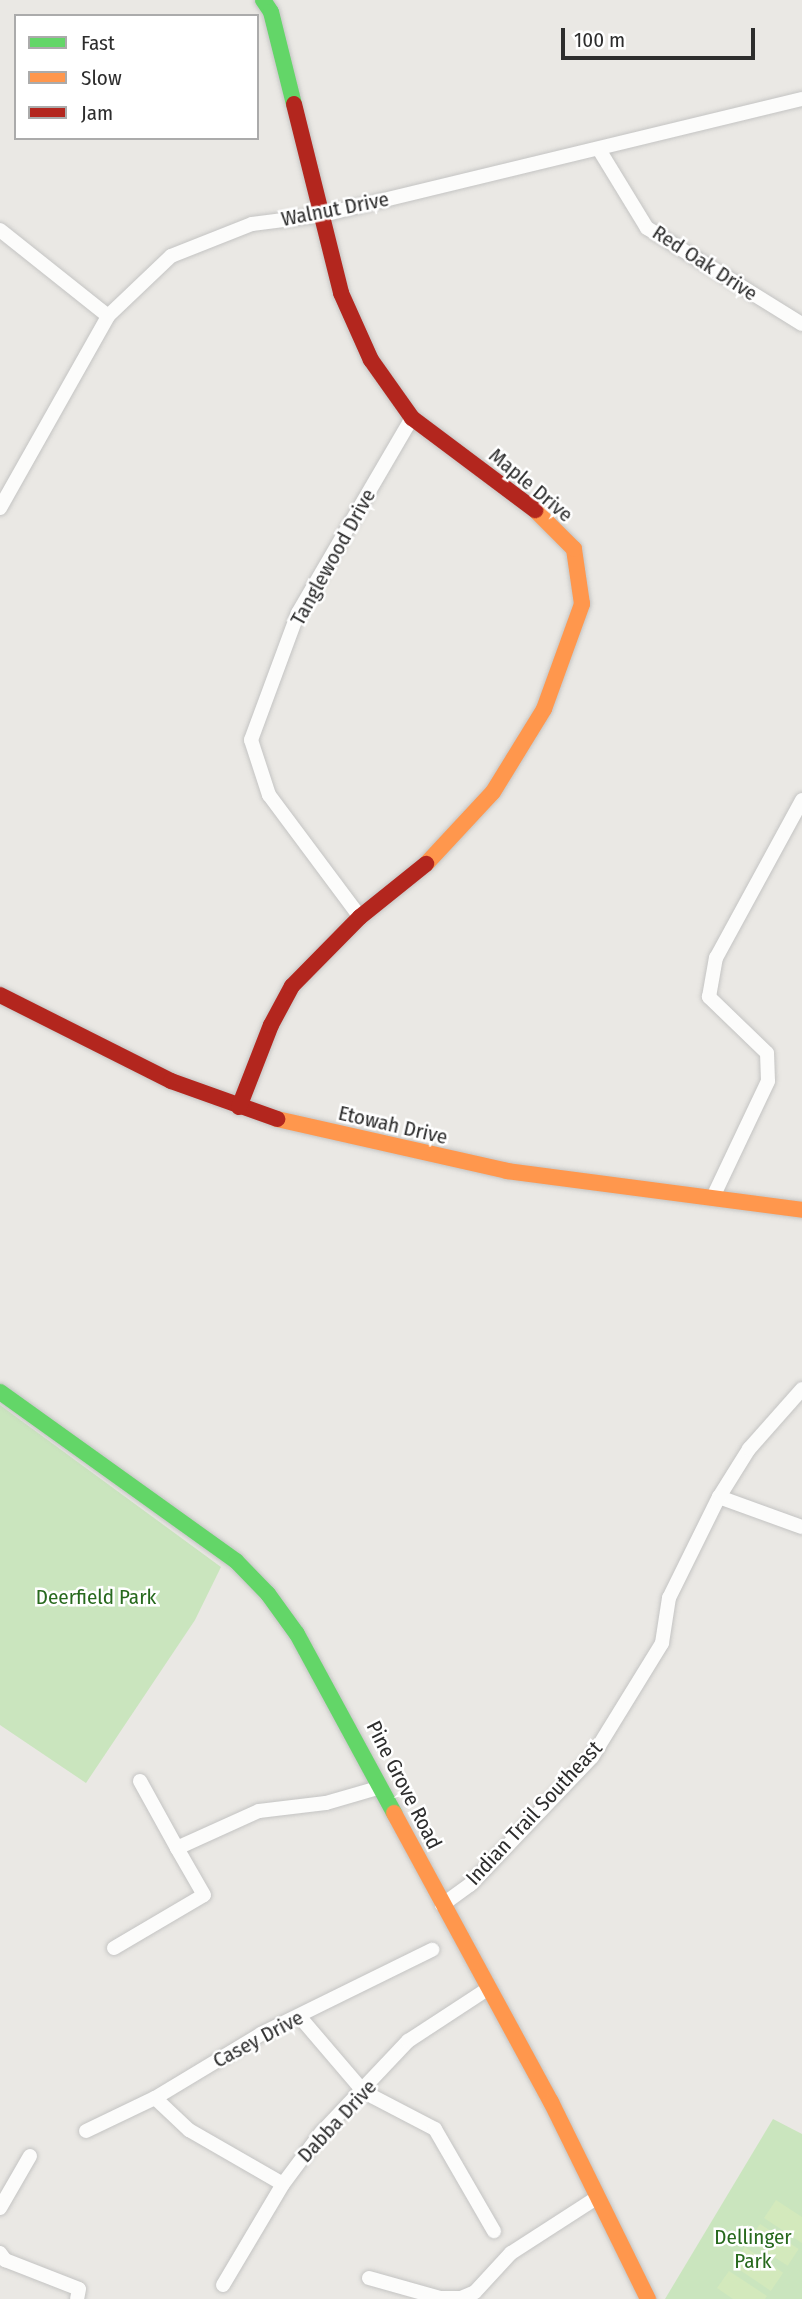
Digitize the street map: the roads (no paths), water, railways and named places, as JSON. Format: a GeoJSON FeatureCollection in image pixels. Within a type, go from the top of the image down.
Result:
{"type":"FeatureCollection","features":[{"type":"Feature","properties":{"kind":"street","name":"Maple Drive"},"geometry":{"type":"LineString","coordinates":[[239,1107],[284,998],[360,917],[430,861],[493,792],[544,709],[582,604],[573,549],[541,514],[412,418],[371,360],[346,304],[271,12],[263,0]]}},
{"type":"Feature","properties":{"kind":"street","name":"Walnut Drive"},"geometry":{"type":"LineString","coordinates":[[0,508],[108,316],[171,256],[252,224],[322,215],[600,151],[802,99]]}},
{"type":"Feature","properties":{"kind":"street","name":"Red Oak Drive"},"geometry":{"type":"LineString","coordinates":[[600,151],[647,228],[802,324]]}},
{"type":"Feature","properties":{"kind":"street"},"geometry":{"type":"LineString","coordinates":[[0,230],[108,316]]}},
{"type":"Feature","properties":{"kind":"street","name":"Tanglewood Drive"},"geometry":{"type":"LineString","coordinates":[[360,917],[269,795],[251,740],[298,613],[412,418]]}},
{"type":"Feature","properties":{"kind":"street"},"geometry":{"type":"LineString","coordinates":[[713,1197],[768,1081],[767,1053],[709,996],[716,958],[802,800]]}},
{"type":"Feature","properties":{"kind":"street","name":"Etowah Drive"},"geometry":{"type":"LineString","coordinates":[[0,995],[149,1071],[239,1107],[495,1169],[802,1210]]}},
{"type":"Feature","properties":{"kind":"street","name":"Indian Trail Southeast"},"geometry":{"type":"LineString","coordinates":[[442,1905],[470,1885],[592,1757],[662,1643],[669,1598],[719,1497],[748,1449],[802,1389]]}},
{"type":"Feature","properties":{"kind":"street","name":"Pine Grove Road"},"geometry":{"type":"LineString","coordinates":[[0,1392],[236,1561],[268,1594],[297,1634],[381,1787],[486,1990],[551,2102],[648,2299]]}},
{"type":"Feature","properties":{"kind":"street"},"geometry":{"type":"LineString","coordinates":[[719,1497],[802,1527]]}},
{"type":"Feature","properties":{"kind":"street"},"geometry":{"type":"LineString","coordinates":[[114,1948],[204,1895],[141,1781]]}},
{"type":"Feature","properties":{"kind":"street"},"geometry":{"type":"LineString","coordinates":[[177,1848],[260,1811],[326,1803],[381,1787]]}},
{"type":"Feature","properties":{"kind":"street","name":"Casey Drive"},"geometry":{"type":"LineString","coordinates":[[86,2131],[155,2098],[299,2016],[432,1950]]}},
{"type":"Feature","properties":{"kind":"street","name":"Dabba Drive"},"geometry":{"type":"LineString","coordinates":[[223,2285],[283,2184],[321,2133],[364,2092],[408,2041],[486,1990]]}},
{"type":"Feature","properties":{"kind":"street"},"geometry":{"type":"LineString","coordinates":[[299,2016],[364,2092],[435,2129],[494,2231]]}},
{"type":"Feature","properties":{"kind":"street"},"geometry":{"type":"LineString","coordinates":[[155,2098],[189,2130],[283,2184]]}},
{"type":"Feature","properties":{"kind":"street"},"geometry":{"type":"LineString","coordinates":[[0,2207],[30,2156]]}},
{"type":"Feature","properties":{"kind":"street"},"geometry":{"type":"LineString","coordinates":[[369,2278],[440,2298],[461,2298],[474,2292],[511,2253],[598,2197]]}},
{"type":"Feature","properties":{"kind":"street"},"geometry":{"type":"LineString","coordinates":[[0,2253],[5,2260],[79,2289],[77,2299]]}},
{"type":"Feature","properties":{"kind":"park label","name":"Deerfield Park"},"geometry":{"type":"Point","coordinates":[96,1597]}},
{"type":"Feature","properties":{"kind":"park label","name":"Dellinger Park"},"geometry":{"type":"Point","coordinates":[753,2249]}}]}
